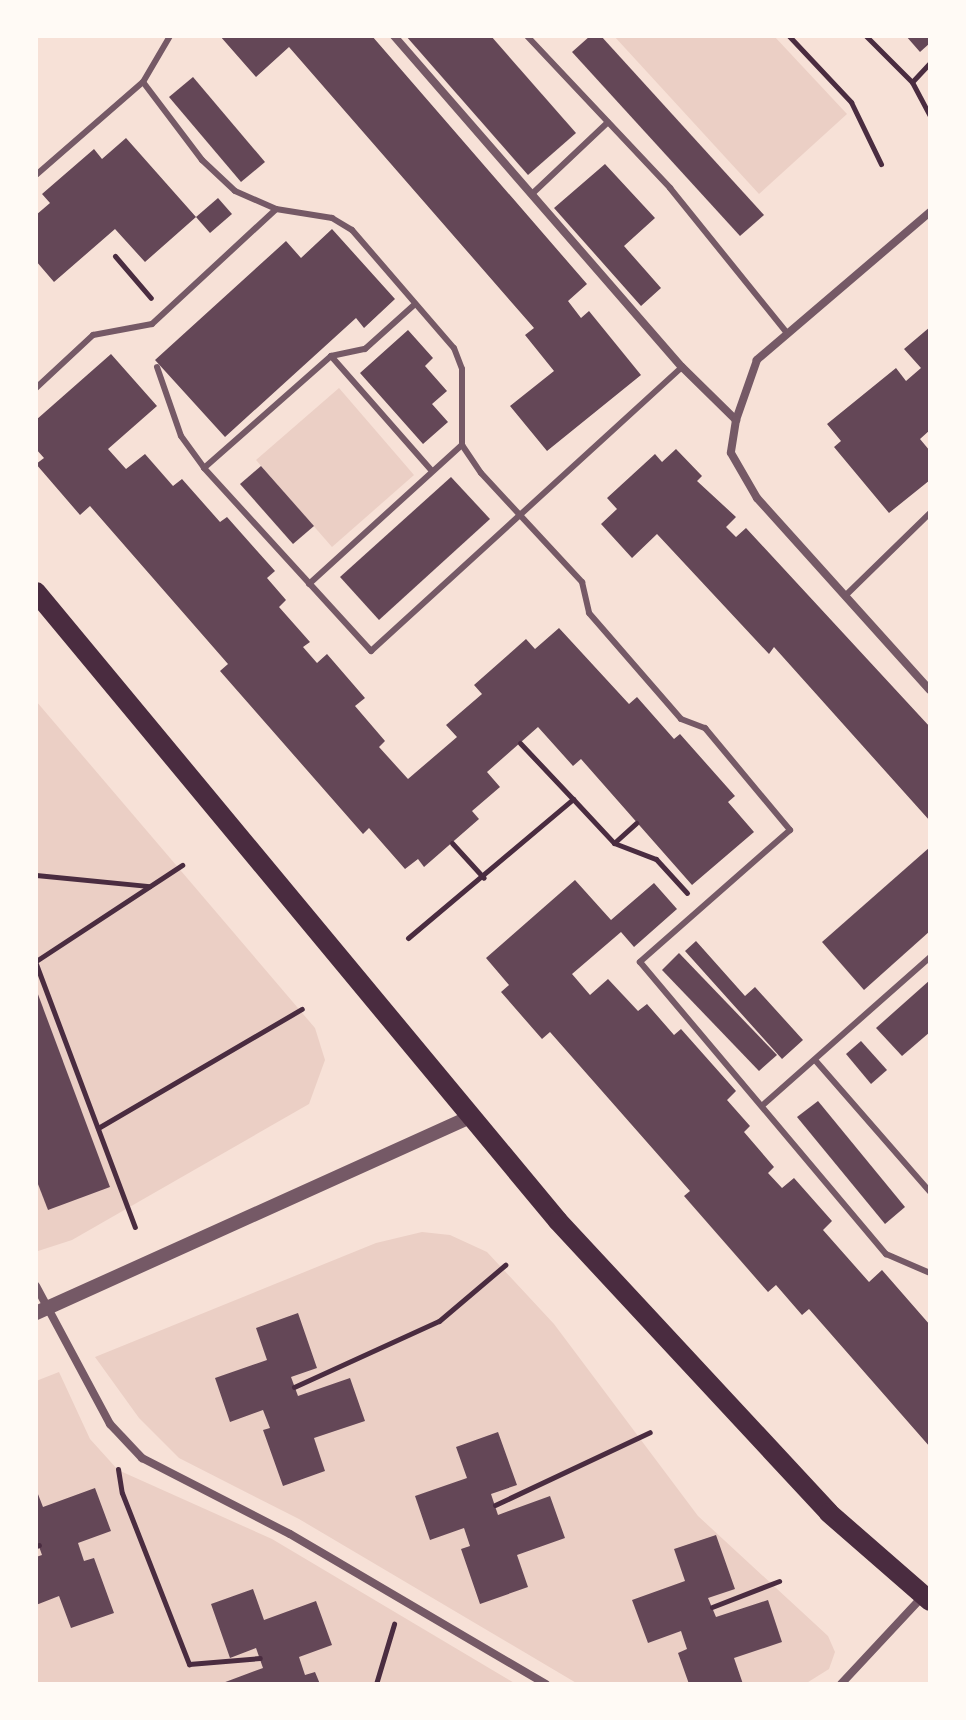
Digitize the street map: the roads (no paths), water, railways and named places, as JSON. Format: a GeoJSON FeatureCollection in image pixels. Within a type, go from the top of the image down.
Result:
{"type":"FeatureCollection","features":[{"type":"Feature","properties":{"kind":"main road"},"geometry":{"type":"LineString","coordinates":[[36,592],[558,1221],[829,1513],[927,1598]]}},
{"type":"Feature","properties":{"kind":"street"},"geometry":{"type":"LineString","coordinates":[[394,36],[682,367],[736,420]]}},
{"type":"Feature","properties":{"kind":"street"},"geometry":{"type":"LineString","coordinates":[[930,212],[757,360],[736,420],[731,453],[757,498],[930,690]]}},
{"type":"Feature","properties":{"kind":"street"},"geometry":{"type":"LineString","coordinates":[[43,1310],[473,1116]]}},
{"type":"Feature","properties":{"kind":"street"},"geometry":{"type":"LineString","coordinates":[[36,1286],[43,1310],[110,1424],[142,1458],[290,1534],[546,1684]]}},
{"type":"Feature","properties":{"kind":"street"},"geometry":{"type":"LineString","coordinates":[[841,1684],[927,1598]]}},
{"type":"Feature","properties":{"kind":"lane"},"geometry":{"type":"LineString","coordinates":[[36,175],[143,82],[170,36]]}},
{"type":"Feature","properties":{"kind":"lane"},"geometry":{"type":"LineString","coordinates":[[527,36],[670,188],[787,333]]}},
{"type":"Feature","properties":{"kind":"lane"},"geometry":{"type":"LineString","coordinates":[[143,82],[202,160],[235,191],[276,209],[332,218],[352,230],[454,348],[462,369],[462,445],[582,582],[589,613],[681,719],[705,728],[790,830],[640,962],[764,1104],[772,1121],[886,1254],[930,1273]]}},
{"type":"Feature","properties":{"kind":"lane"},"geometry":{"type":"LineString","coordinates":[[533,193],[608,122]]}},
{"type":"Feature","properties":{"kind":"lane"},"geometry":{"type":"LineString","coordinates":[[36,388],[93,335],[152,324],[276,209]]}},
{"type":"Feature","properties":{"kind":"lane"},"geometry":{"type":"LineString","coordinates":[[204,468],[331,356],[365,349],[415,304]]}},
{"type":"Feature","properties":{"kind":"lane"},"geometry":{"type":"LineString","coordinates":[[331,356],[432,471]]}},
{"type":"Feature","properties":{"kind":"lane"},"geometry":{"type":"LineString","coordinates":[[157,367],[181,436],[204,468],[371,651],[682,367]]}},
{"type":"Feature","properties":{"kind":"lane"},"geometry":{"type":"LineString","coordinates":[[309,584],[462,445]]}},
{"type":"Feature","properties":{"kind":"lane"},"geometry":{"type":"LineString","coordinates":[[845,596],[930,513]]}},
{"type":"Feature","properties":{"kind":"lane"},"geometry":{"type":"LineString","coordinates":[[764,1104],[930,957]]}},
{"type":"Feature","properties":{"kind":"lane"},"geometry":{"type":"LineString","coordinates":[[815,1060],[930,1192]]}}]}
